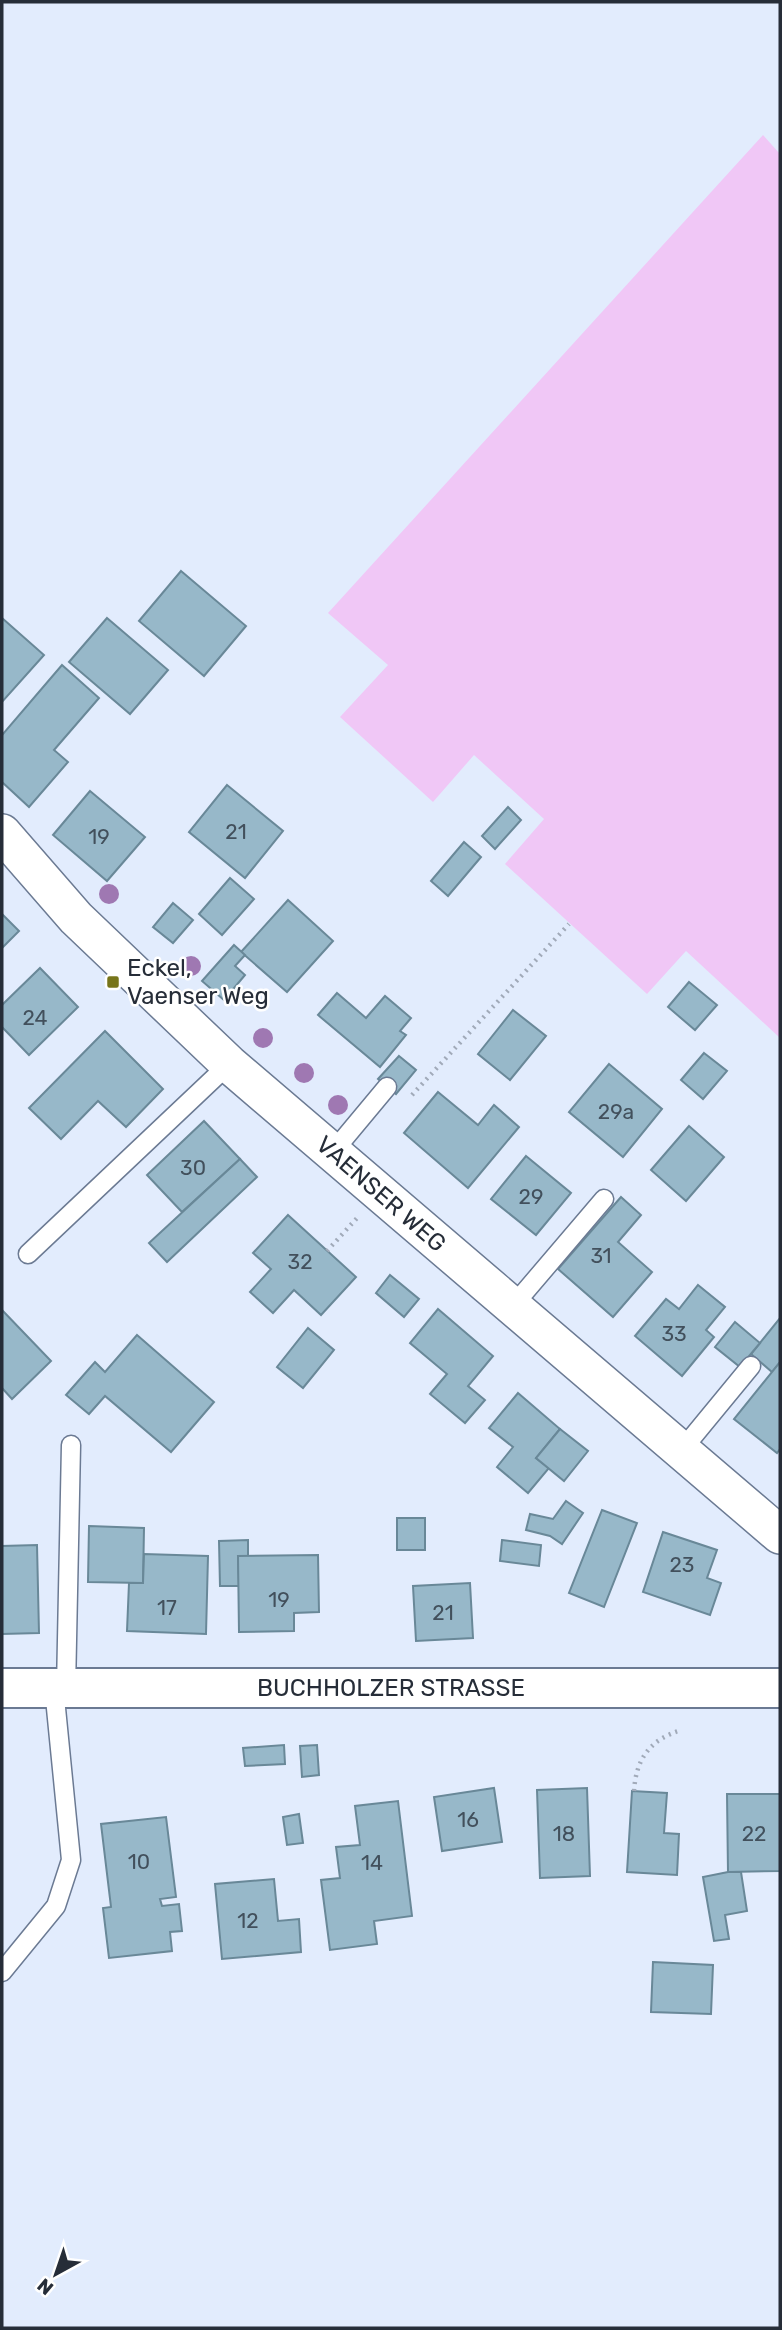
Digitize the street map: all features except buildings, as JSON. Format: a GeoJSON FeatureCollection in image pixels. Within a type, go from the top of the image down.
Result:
{"type":"FeatureCollection","features":[{"type":"Feature","properties":{"kind":"street","name":"VAENSER WEG"},"geometry":{"type":"LineString","coordinates":[[2,832],[101,943],[229,1064],[780,1535]]}},
{"type":"Feature","properties":{"kind":"street","name":"BUCHHOLZER STRASSE"},"geometry":{"type":"LineString","coordinates":[[2,1688],[780,1688]]}},
{"type":"Feature","properties":{"kind":"lane"},"geometry":{"type":"LineString","coordinates":[[28,1254],[229,1064]]}},
{"type":"Feature","properties":{"kind":"lane"},"geometry":{"type":"LineString","coordinates":[[332,1153],[387,1087]]}},
{"type":"Feature","properties":{"kind":"lane"},"geometry":{"type":"LineString","coordinates":[[512,1307],[604,1199]]}},
{"type":"Feature","properties":{"kind":"lane"},"geometry":{"type":"LineString","coordinates":[[681,1451],[751,1366]]}},
{"type":"Feature","properties":{"kind":"lane"},"geometry":{"type":"LineString","coordinates":[[2,1972],[56,1906],[71,1860],[60,1688],[71,1445]]}},
{"type":"Feature","properties":{"kind":"path"},"geometry":{"type":"LineString","coordinates":[[403,1105],[569,924]]}},
{"type":"Feature","properties":{"kind":"path"},"geometry":{"type":"LineString","coordinates":[[327,1251],[379,1193]]}},
{"type":"Feature","properties":{"kind":"path"},"geometry":{"type":"LineString","coordinates":[[634,1791],[635,1775],[641,1757],[662,1736],[682,1730]]}},
{"type":"Feature","properties":{"kind":"shaded area"},"geometry":{"type":"Polygon","coordinates":[[[763,135],[780,154],[780,1038],[686,951],[647,994],[505,864],[544,819],[474,755],[433,802],[340,717],[388,665],[328,613],[763,135]]]}},
{"type":"Feature","properties":{"kind":"place","name":"Eckel, Vaenser Weg"},"geometry":{"type":"Point","coordinates":[113,982]}}]}
